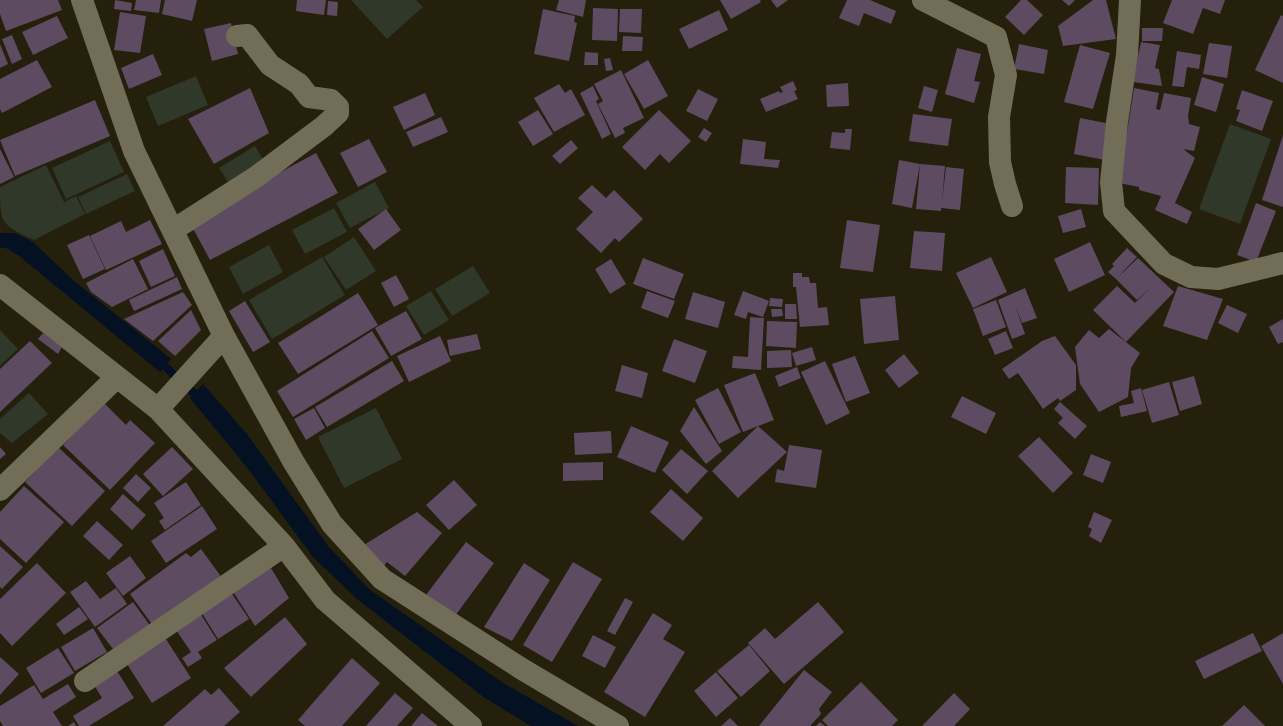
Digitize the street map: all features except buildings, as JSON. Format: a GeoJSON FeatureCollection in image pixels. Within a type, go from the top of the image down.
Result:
{"type":"FeatureCollection","features":[{"type":"Feature","properties":{"kind":"street"},"geometry":{"type":"LineString","coordinates":[[82,0],[134,150],[224,336],[293,462],[332,524],[382,579],[522,669],[618,726]]}},
{"type":"Feature","properties":{"kind":"street"},"geometry":{"type":"LineString","coordinates":[[924,0],[996,36],[1006,75],[998,117],[1000,162],[1004,184],[1012,206]]}},
{"type":"Feature","properties":{"kind":"street"},"geometry":{"type":"LineString","coordinates":[[1130,0],[1127,55],[1117,122],[1111,182],[1114,211],[1164,264],[1191,277],[1218,279],[1283,263]]}},
{"type":"Feature","properties":{"kind":"street"},"geometry":{"type":"LineString","coordinates":[[173,230],[256,177],[324,126],[338,113],[338,107],[331,100],[309,97],[299,84],[270,65],[247,35],[237,36]]}},
{"type":"Feature","properties":{"kind":"street"},"geometry":{"type":"LineString","coordinates":[[2,291],[158,409],[284,546],[325,600],[471,726]]}},
{"type":"Feature","properties":{"kind":"street"},"geometry":{"type":"LineString","coordinates":[[158,409],[224,336]]}},
{"type":"Feature","properties":{"kind":"street"},"geometry":{"type":"LineString","coordinates":[[0,490],[116,378]]}},
{"type":"Feature","properties":{"kind":"street"},"geometry":{"type":"LineString","coordinates":[[85,682],[284,546]]}},
{"type":"Feature","properties":{"kind":"green space"},"geometry":{"type":"Polygon","coordinates":[[[351,0],[416,0],[423,7],[387,39],[351,0]]]}},
{"type":"Feature","properties":{"kind":"green space"},"geometry":{"type":"Polygon","coordinates":[[[196,76],[208,105],[158,126],[146,97],[196,76]]]}},
{"type":"Feature","properties":{"kind":"green space"},"geometry":{"type":"Polygon","coordinates":[[[1230,124],[1271,139],[1240,224],[1199,209],[1230,124]]]}},
{"type":"Feature","properties":{"kind":"green space"},"geometry":{"type":"Polygon","coordinates":[[[110,141],[124,172],[66,199],[52,168],[110,141]]]}},
{"type":"Feature","properties":{"kind":"green space"},"geometry":{"type":"Polygon","coordinates":[[[255,146],[265,163],[230,185],[219,168],[255,146]]]}},
{"type":"Feature","properties":{"kind":"green space"},"geometry":{"type":"Polygon","coordinates":[[[46,165],[64,202],[76,196],[85,214],[34,240],[15,230],[5,222],[1,209],[0,187],[46,165]]]}},
{"type":"Feature","properties":{"kind":"green space"},"geometry":{"type":"Polygon","coordinates":[[[127,174],[135,191],[86,214],[78,197],[127,174]]]}},
{"type":"Feature","properties":{"kind":"green space"},"geometry":{"type":"Polygon","coordinates":[[[375,182],[389,208],[350,228],[336,203],[375,182]]]}},
{"type":"Feature","properties":{"kind":"green space"},"geometry":{"type":"Polygon","coordinates":[[[334,208],[347,232],[305,254],[292,230],[334,208]]]}},
{"type":"Feature","properties":{"kind":"green space"},"geometry":{"type":"Polygon","coordinates":[[[354,237],[376,271],[346,290],[324,257],[354,237]]]}},
{"type":"Feature","properties":{"kind":"green space"},"geometry":{"type":"Polygon","coordinates":[[[269,245],[283,272],[243,294],[229,267],[269,245]]]}},
{"type":"Feature","properties":{"kind":"green space"},"geometry":{"type":"Polygon","coordinates":[[[322,257],[345,295],[272,339],[249,300],[322,257]]]}},
{"type":"Feature","properties":{"kind":"green space"},"geometry":{"type":"Polygon","coordinates":[[[473,266],[490,293],[452,316],[435,289],[473,266]]]}},
{"type":"Feature","properties":{"kind":"green space"},"geometry":{"type":"Polygon","coordinates":[[[431,291],[449,320],[424,335],[406,306],[431,291]]]}},
{"type":"Feature","properties":{"kind":"green space"},"geometry":{"type":"Polygon","coordinates":[[[0,330],[18,349],[0,366],[0,330]]]}},
{"type":"Feature","properties":{"kind":"green space"},"geometry":{"type":"Polygon","coordinates":[[[29,393],[48,414],[12,443],[0,433],[0,419],[29,393]]]}},
{"type":"Feature","properties":{"kind":"green space"},"geometry":{"type":"Polygon","coordinates":[[[376,408],[402,459],[344,488],[318,437],[376,408]]]}},
{"type":"Feature","properties":{"kind":"water"},"geometry":{"type":"Polygon","coordinates":[[[0,233],[15,233],[33,242],[73,280],[171,359],[160,372],[18,255],[6,248],[0,248],[0,233]]]}},
{"type":"Feature","properties":{"kind":"water"},"geometry":{"type":"Polygon","coordinates":[[[203,384],[247,434],[328,546],[370,590],[503,683],[578,726],[531,726],[485,698],[357,599],[313,557],[249,470],[190,398],[203,384]]]}},
{"type":"Feature","properties":{"kind":"waterway"},"geometry":{"type":"LineString","coordinates":[[158,360],[202,401]]}}]}
